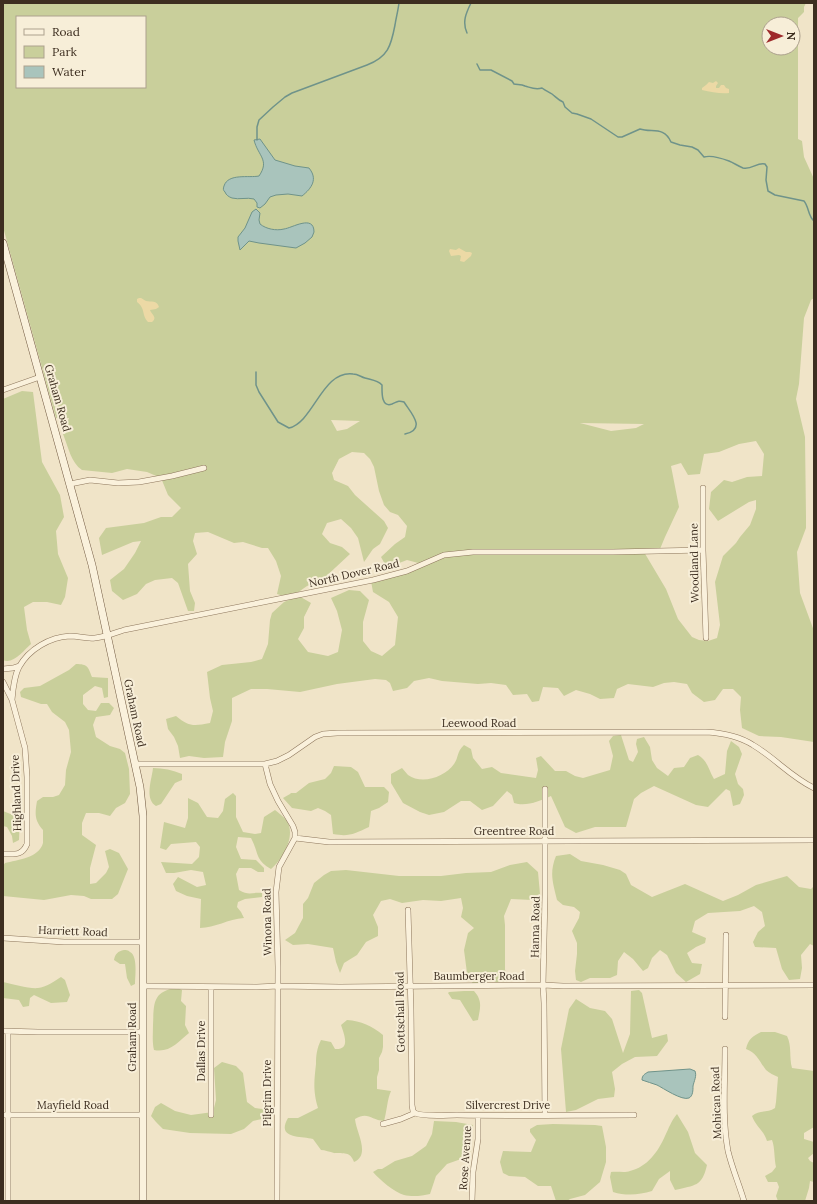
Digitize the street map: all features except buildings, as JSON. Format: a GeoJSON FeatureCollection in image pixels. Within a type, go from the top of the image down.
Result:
{"type":"FeatureCollection","features":[{"type":"Feature","properties":{"kind":"main road","name":"Graham Road"},"geometry":{"type":"LineString","coordinates":[[3,243],[92,565],[140,787],[143,816],[143,1201]]}},
{"type":"Feature","properties":{"kind":"street"},"geometry":{"type":"LineString","coordinates":[[3,390],[40,378]]}},
{"type":"Feature","properties":{"kind":"street"},"geometry":{"type":"LineString","coordinates":[[70,484],[90,480],[118,483],[138,482],[204,468]]}},
{"type":"Feature","properties":{"kind":"street","name":"Woodland Lane"},"geometry":{"type":"LineString","coordinates":[[704,488],[703,550],[706,638]]}},
{"type":"Feature","properties":{"kind":"street","name":"North Dover Road"},"geometry":{"type":"LineString","coordinates":[[19,666],[28,655],[38,647],[52,640],[70,636],[93,638],[124,630],[373,580],[402,572],[440,556],[452,553],[703,550]]}},
{"type":"Feature","properties":{"kind":"street"},"geometry":{"type":"LineString","coordinates":[[3,669],[19,666]]}},
{"type":"Feature","properties":{"kind":"street"},"geometry":{"type":"LineString","coordinates":[[12,700],[19,666]]}},
{"type":"Feature","properties":{"kind":"street","name":"Highland Drive"},"geometry":{"type":"LineString","coordinates":[[3,682],[12,700],[25,748],[27,777],[27,844],[23,851],[18,854],[3,854]]}},
{"type":"Feature","properties":{"kind":"street","name":"Leewood Road"},"geometry":{"type":"LineString","coordinates":[[136,764],[265,764],[277,761],[289,755],[315,737],[332,733],[706,732],[727,734],[746,741],[796,778],[814,788]]}},
{"type":"Feature","properties":{"kind":"street"},"geometry":{"type":"LineString","coordinates":[[265,764],[270,784],[278,801],[294,826],[295,838]]}},
{"type":"Feature","properties":{"kind":"street","name":"Hanna Road"},"geometry":{"type":"LineString","coordinates":[[545,789],[543,985],[545,1114]]}},
{"type":"Feature","properties":{"kind":"street","name":"Greentree Road"},"geometry":{"type":"LineString","coordinates":[[295,838],[329,842],[814,840]]}},
{"type":"Feature","properties":{"kind":"street","name":"Winona Road"},"geometry":{"type":"LineString","coordinates":[[278,986],[276,884],[281,863],[295,838]]}},
{"type":"Feature","properties":{"kind":"street","name":"Gottschall Road"},"geometry":{"type":"LineString","coordinates":[[408,910],[412,1105],[414,1113]]}},
{"type":"Feature","properties":{"kind":"street"},"geometry":{"type":"LineString","coordinates":[[725,1017],[726,935]]}},
{"type":"Feature","properties":{"kind":"street","name":"Harriett Road"},"geometry":{"type":"LineString","coordinates":[[3,938],[64,942],[143,942]]}},
{"type":"Feature","properties":{"kind":"street","name":"Baumberger Road"},"geometry":{"type":"LineString","coordinates":[[144,986],[814,986]]}},
{"type":"Feature","properties":{"kind":"street","name":"Dallas Drive"},"geometry":{"type":"LineString","coordinates":[[210,1115],[211,986]]}},
{"type":"Feature","properties":{"kind":"street","name":"Pilgrim Drive"},"geometry":{"type":"LineString","coordinates":[[277,1201],[278,986]]}},
{"type":"Feature","properties":{"kind":"street"},"geometry":{"type":"LineString","coordinates":[[8,1201],[6,1031],[143,1032]]}},
{"type":"Feature","properties":{"kind":"street","name":"Mohican Road"},"geometry":{"type":"LineString","coordinates":[[725,1049],[725,1115],[727,1139],[731,1163],[744,1201]]}},
{"type":"Feature","properties":{"kind":"street","name":"Silvercrest Drive"},"geometry":{"type":"LineString","coordinates":[[383,1124],[401,1119],[414,1113],[418,1115],[478,1116],[545,1114],[634,1115]]}},
{"type":"Feature","properties":{"kind":"street","name":"Mayfield Road"},"geometry":{"type":"LineString","coordinates":[[6,1115],[143,1115]]}},
{"type":"Feature","properties":{"kind":"street","name":"Rose Avenue"},"geometry":{"type":"LineString","coordinates":[[472,1201],[473,1172],[478,1139],[478,1116]]}},
{"type":"Feature","properties":{"kind":"green space"},"geometry":{"type":"Polygon","coordinates":[[[3,3],[806,3],[804,12],[800,16],[761,16],[761,56],[798,56],[798,139],[802,141],[804,157],[814,179],[814,298],[811,300],[804,318],[799,384],[796,399],[805,437],[806,517],[806,528],[797,552],[800,593],[814,631],[814,742],[781,737],[759,736],[742,728],[740,710],[741,697],[733,689],[723,689],[715,700],[704,702],[692,693],[687,684],[674,682],[664,683],[653,687],[628,684],[617,689],[614,698],[600,699],[576,690],[564,696],[558,688],[543,687],[539,701],[532,702],[527,694],[513,695],[506,685],[442,681],[429,678],[414,681],[407,688],[393,691],[390,683],[386,680],[375,679],[337,684],[300,692],[251,689],[232,698],[232,721],[225,742],[223,757],[204,758],[189,756],[180,758],[178,746],[168,729],[166,719],[176,716],[192,725],[210,723],[213,711],[207,672],[222,665],[251,662],[262,659],[268,644],[272,613],[284,602],[299,596],[311,603],[304,617],[304,628],[298,639],[308,652],[328,656],[338,652],[342,630],[337,611],[331,598],[349,590],[360,591],[369,600],[363,622],[363,641],[371,651],[382,656],[395,645],[398,617],[389,602],[373,592],[371,581],[422,564],[407,560],[394,565],[386,566],[381,557],[405,537],[407,526],[398,515],[390,512],[384,505],[379,491],[374,467],[370,459],[364,453],[352,452],[339,459],[332,473],[334,480],[348,486],[355,495],[384,521],[388,528],[380,544],[373,549],[364,562],[358,538],[351,528],[341,519],[327,523],[322,534],[330,543],[342,547],[350,554],[321,581],[307,586],[290,598],[277,594],[281,576],[276,561],[268,548],[262,548],[243,542],[234,543],[208,532],[195,533],[193,541],[197,554],[188,564],[190,591],[195,603],[194,611],[188,611],[178,583],[172,578],[155,580],[146,584],[137,594],[123,600],[112,591],[110,580],[124,569],[141,541],[133,542],[102,555],[99,538],[106,528],[144,523],[161,517],[172,517],[181,508],[168,495],[161,478],[147,472],[127,469],[112,473],[82,470],[78,467],[70,454],[63,434],[69,418],[56,418],[3,227],[3,3]],[[331,420],[337,431],[347,429],[360,421],[331,420]],[[580,423],[611,431],[636,428],[644,424],[580,423]],[[756,441],[739,444],[719,452],[704,454],[700,474],[688,475],[681,463],[671,466],[679,507],[660,549],[644,552],[666,589],[678,619],[692,637],[699,640],[708,641],[717,638],[720,625],[715,582],[723,556],[736,543],[750,525],[756,509],[756,500],[749,502],[718,521],[709,509],[711,492],[724,480],[732,482],[747,477],[762,476],[764,454],[756,441]]]}},
{"type":"Feature","properties":{"kind":"green space"},"geometry":{"type":"Polygon","coordinates":[[[22,391],[33,392],[42,462],[60,495],[64,517],[56,531],[58,554],[68,578],[65,597],[61,605],[47,602],[33,602],[24,607],[27,630],[31,644],[14,659],[7,661],[3,660],[3,399],[22,391]]]}},
{"type":"Feature","properties":{"kind":"green space"},"geometry":{"type":"Polygon","coordinates":[[[76,664],[85,665],[90,671],[92,677],[108,678],[108,697],[104,698],[102,688],[95,686],[83,695],[83,704],[88,710],[96,711],[101,703],[109,703],[114,708],[110,715],[96,717],[93,725],[96,737],[125,753],[129,769],[130,794],[125,803],[116,808],[110,816],[99,813],[86,813],[82,823],[82,835],[96,845],[90,868],[90,884],[96,883],[106,873],[109,867],[105,851],[110,849],[119,853],[128,869],[118,894],[112,899],[91,899],[84,896],[71,895],[44,900],[3,896],[3,866],[5,863],[27,858],[41,848],[43,843],[43,830],[38,823],[36,816],[37,801],[43,797],[53,797],[59,795],[65,785],[66,770],[71,752],[69,730],[65,722],[52,712],[47,704],[41,704],[21,697],[20,692],[24,688],[40,686],[69,670],[76,664]]]}},
{"type":"Feature","properties":{"kind":"green space"},"geometry":{"type":"Polygon","coordinates":[[[621,735],[629,760],[633,762],[638,752],[636,744],[637,739],[644,737],[650,747],[652,760],[657,768],[668,776],[674,768],[684,767],[690,758],[698,755],[706,763],[714,779],[725,774],[727,751],[731,741],[739,747],[742,754],[735,774],[738,784],[743,789],[744,795],[740,804],[733,806],[730,791],[726,789],[708,807],[696,805],[654,786],[641,793],[634,799],[626,827],[595,827],[576,833],[565,827],[551,796],[533,803],[519,804],[514,803],[512,795],[507,791],[493,806],[482,810],[470,801],[461,801],[444,812],[429,815],[403,803],[391,783],[391,774],[402,768],[408,775],[420,779],[433,778],[445,773],[454,764],[460,750],[464,745],[471,749],[473,758],[482,769],[492,767],[501,773],[536,778],[538,770],[536,758],[541,756],[555,771],[566,771],[583,778],[610,770],[613,756],[609,741],[613,736],[621,735]]]}},
{"type":"Feature","properties":{"kind":"green space"},"geometry":{"type":"Polygon","coordinates":[[[334,766],[351,767],[358,772],[365,787],[384,787],[389,792],[388,802],[371,811],[369,827],[351,834],[333,834],[331,815],[318,808],[311,811],[292,808],[283,798],[291,793],[296,793],[309,783],[325,779],[331,773],[334,766]]]}},
{"type":"Feature","properties":{"kind":"green space"},"geometry":{"type":"Polygon","coordinates":[[[153,768],[175,771],[182,774],[182,780],[175,783],[161,804],[156,806],[150,799],[150,783],[153,768]]]}},
{"type":"Feature","properties":{"kind":"green space"},"geometry":{"type":"Polygon","coordinates":[[[233,793],[236,796],[236,817],[243,832],[255,834],[261,833],[264,817],[275,810],[287,821],[290,833],[289,840],[284,853],[276,865],[271,869],[262,862],[258,856],[251,838],[238,837],[236,847],[241,859],[256,860],[264,868],[264,872],[258,872],[251,868],[239,868],[236,874],[239,890],[248,893],[262,893],[262,897],[245,899],[238,902],[237,907],[244,918],[232,920],[211,927],[200,928],[201,899],[187,896],[176,891],[173,884],[178,877],[197,887],[206,885],[203,872],[191,870],[166,873],[161,862],[192,864],[199,857],[200,847],[196,842],[171,844],[166,850],[160,848],[164,822],[185,828],[188,818],[188,798],[198,803],[207,817],[218,818],[223,811],[225,799],[233,793]]]}},
{"type":"Feature","properties":{"kind":"green space"},"geometry":{"type":"Polygon","coordinates":[[[3,811],[13,815],[20,814],[19,840],[13,843],[12,836],[7,827],[3,826],[3,811]]]}},
{"type":"Feature","properties":{"kind":"green space"},"geometry":{"type":"Polygon","coordinates":[[[570,854],[581,861],[620,870],[626,874],[631,885],[652,897],[685,884],[723,901],[756,885],[787,876],[799,887],[811,889],[814,886],[814,946],[810,944],[801,955],[802,968],[800,979],[789,980],[782,969],[776,948],[755,947],[753,942],[758,932],[765,926],[762,912],[754,906],[740,911],[708,913],[695,921],[692,932],[706,938],[705,943],[687,953],[692,963],[702,964],[700,974],[686,982],[676,973],[667,955],[660,950],[652,958],[648,968],[643,971],[633,959],[624,952],[618,961],[617,975],[610,978],[590,978],[581,982],[576,980],[575,971],[577,943],[572,931],[579,918],[580,912],[574,907],[563,905],[557,900],[552,878],[556,856],[570,854]]]}},
{"type":"Feature","properties":{"kind":"green space"},"geometry":{"type":"Polygon","coordinates":[[[527,862],[538,872],[540,894],[532,900],[511,899],[504,916],[505,969],[507,982],[483,982],[473,984],[467,973],[464,950],[468,933],[474,928],[461,917],[463,908],[461,898],[441,901],[423,900],[402,903],[390,899],[381,901],[373,915],[378,927],[378,936],[366,942],[357,955],[344,963],[340,973],[333,948],[308,944],[293,945],[285,940],[295,933],[303,918],[303,904],[308,898],[314,883],[331,871],[346,870],[399,876],[441,876],[491,872],[510,865],[527,862]]]}},
{"type":"Feature","properties":{"kind":"green space"},"geometry":{"type":"Polygon","coordinates":[[[124,950],[133,954],[135,962],[135,984],[131,986],[127,978],[125,964],[120,964],[114,960],[117,953],[124,950]]]}},
{"type":"Feature","properties":{"kind":"green space"},"geometry":{"type":"Polygon","coordinates":[[[61,977],[65,980],[70,995],[67,1002],[51,1003],[34,995],[30,998],[29,1006],[23,1007],[19,1000],[3,998],[3,982],[38,988],[61,977]]]}},
{"type":"Feature","properties":{"kind":"green space"},"geometry":{"type":"Polygon","coordinates":[[[177,988],[182,990],[181,1001],[186,1006],[185,1025],[189,1033],[173,1046],[165,1050],[154,1050],[154,1005],[159,995],[163,992],[177,988]]]}},
{"type":"Feature","properties":{"kind":"green space"},"geometry":{"type":"Polygon","coordinates":[[[639,990],[642,993],[652,1038],[667,1034],[668,1041],[657,1056],[635,1057],[622,1064],[612,1072],[615,1089],[614,1097],[598,1099],[576,1110],[566,1112],[561,1049],[569,1009],[576,999],[590,1008],[605,1011],[612,1019],[623,1053],[630,1034],[631,991],[639,990]]]}},
{"type":"Feature","properties":{"kind":"green space"},"geometry":{"type":"Polygon","coordinates":[[[474,991],[479,998],[480,1005],[478,1020],[473,1021],[460,1000],[452,999],[448,993],[474,991]]]}},
{"type":"Feature","properties":{"kind":"green space"},"geometry":{"type":"Polygon","coordinates":[[[347,1020],[366,1024],[383,1035],[383,1047],[379,1058],[377,1089],[391,1091],[384,1121],[366,1116],[355,1119],[362,1149],[359,1159],[354,1162],[349,1155],[321,1150],[313,1139],[296,1137],[287,1133],[285,1130],[285,1125],[288,1118],[298,1118],[318,1108],[314,1086],[319,1046],[321,1040],[331,1042],[335,1049],[340,1049],[343,1047],[345,1041],[341,1025],[347,1020]]]}},
{"type":"Feature","properties":{"kind":"green space"},"geometry":{"type":"Polygon","coordinates":[[[761,1032],[775,1032],[787,1036],[792,1068],[814,1071],[814,1127],[804,1133],[804,1139],[814,1142],[814,1153],[808,1158],[814,1163],[814,1182],[810,1181],[805,1201],[778,1201],[776,1196],[779,1187],[777,1182],[768,1182],[765,1176],[772,1172],[776,1167],[773,1143],[772,1140],[767,1141],[752,1116],[775,1108],[778,1077],[767,1071],[755,1055],[746,1049],[751,1038],[761,1032]]]}},
{"type":"Feature","properties":{"kind":"green space"},"geometry":{"type":"Polygon","coordinates":[[[222,1062],[236,1066],[243,1073],[247,1102],[255,1108],[269,1110],[266,1118],[253,1121],[244,1129],[231,1134],[190,1133],[163,1129],[151,1116],[155,1107],[161,1103],[175,1111],[191,1115],[213,1112],[216,1100],[214,1068],[222,1062]]]}},
{"type":"Feature","properties":{"kind":"green space"},"geometry":{"type":"Polygon","coordinates":[[[677,1114],[688,1132],[695,1153],[707,1165],[700,1181],[693,1186],[675,1190],[670,1180],[670,1171],[659,1179],[652,1191],[632,1194],[613,1192],[610,1177],[611,1172],[628,1172],[642,1166],[647,1162],[659,1148],[677,1114]]]}},
{"type":"Feature","properties":{"kind":"green space"},"geometry":{"type":"Polygon","coordinates":[[[434,1121],[456,1122],[473,1125],[470,1137],[471,1151],[461,1159],[447,1164],[436,1176],[430,1194],[407,1196],[396,1191],[379,1179],[373,1172],[378,1169],[382,1169],[395,1161],[412,1156],[426,1146],[432,1134],[434,1121]]]}},
{"type":"Feature","properties":{"kind":"green space"},"geometry":{"type":"Polygon","coordinates":[[[553,1124],[602,1126],[606,1147],[606,1162],[600,1182],[585,1195],[567,1201],[556,1201],[551,1186],[538,1186],[525,1177],[509,1176],[503,1173],[500,1162],[503,1151],[531,1152],[536,1140],[530,1132],[530,1129],[537,1125],[553,1124]]]}},
{"type":"Feature","properties":{"kind":"sand"},"geometry":{"type":"Polygon","coordinates":[[[716,81],[718,83],[716,88],[724,85],[729,89],[729,93],[702,90],[702,88],[709,82],[713,83],[716,81]]]}},
{"type":"Feature","properties":{"kind":"sand"},"geometry":{"type":"Polygon","coordinates":[[[459,248],[466,252],[472,253],[471,256],[464,262],[460,261],[461,256],[451,256],[449,251],[450,249],[456,250],[459,248]]]}},
{"type":"Feature","properties":{"kind":"sand"},"geometry":{"type":"Polygon","coordinates":[[[139,298],[146,301],[155,302],[158,305],[159,307],[156,309],[150,310],[154,317],[152,322],[148,322],[146,319],[142,307],[137,302],[137,299],[139,298]]]}},
{"type":"Feature","properties":{"kind":"water"},"geometry":{"type":"Polygon","coordinates":[[[260,139],[275,160],[295,166],[309,168],[312,172],[313,183],[309,190],[302,196],[288,194],[276,195],[270,197],[260,208],[257,207],[257,203],[254,199],[235,199],[226,194],[223,188],[226,182],[230,179],[259,176],[262,171],[263,162],[254,140],[260,139]]]}},
{"type":"Feature","properties":{"kind":"water"},"geometry":{"type":"Polygon","coordinates":[[[256,209],[260,213],[260,224],[265,227],[274,230],[281,230],[302,223],[307,223],[313,227],[314,232],[312,237],[296,248],[249,241],[240,250],[238,237],[245,228],[252,212],[256,209]]]}},
{"type":"Feature","properties":{"kind":"water"},"geometry":{"type":"Polygon","coordinates":[[[690,1069],[695,1071],[696,1075],[692,1093],[689,1098],[682,1098],[657,1085],[642,1080],[643,1076],[648,1072],[690,1069]]]}},
{"type":"Feature","properties":{"kind":"waterway"},"geometry":{"type":"LineString","coordinates":[[257,140],[257,127],[259,120],[285,97],[367,65],[380,58],[390,45],[399,3]]}},
{"type":"Feature","properties":{"kind":"waterway"},"geometry":{"type":"LineString","coordinates":[[467,33],[465,21],[466,14],[471,3]]}},
{"type":"Feature","properties":{"kind":"waterway"},"geometry":{"type":"LineString","coordinates":[[477,64],[480,70],[491,70],[512,81],[514,84],[535,89],[542,88],[563,102],[565,107],[572,113],[591,119],[618,137],[622,137],[640,129],[657,131],[665,134],[671,142],[698,150],[704,157],[710,156],[719,158],[743,168],[765,164],[767,167],[766,180],[768,191],[775,195],[804,201],[814,221]]}},
{"type":"Feature","properties":{"kind":"waterway"},"geometry":{"type":"LineString","coordinates":[[256,372],[256,385],[259,392],[278,422],[289,428],[298,424],[333,380],[342,375],[356,374],[380,383],[382,385],[383,399],[386,404],[388,405],[399,401],[404,402],[413,416],[416,425],[412,432],[405,434]]}}]}
